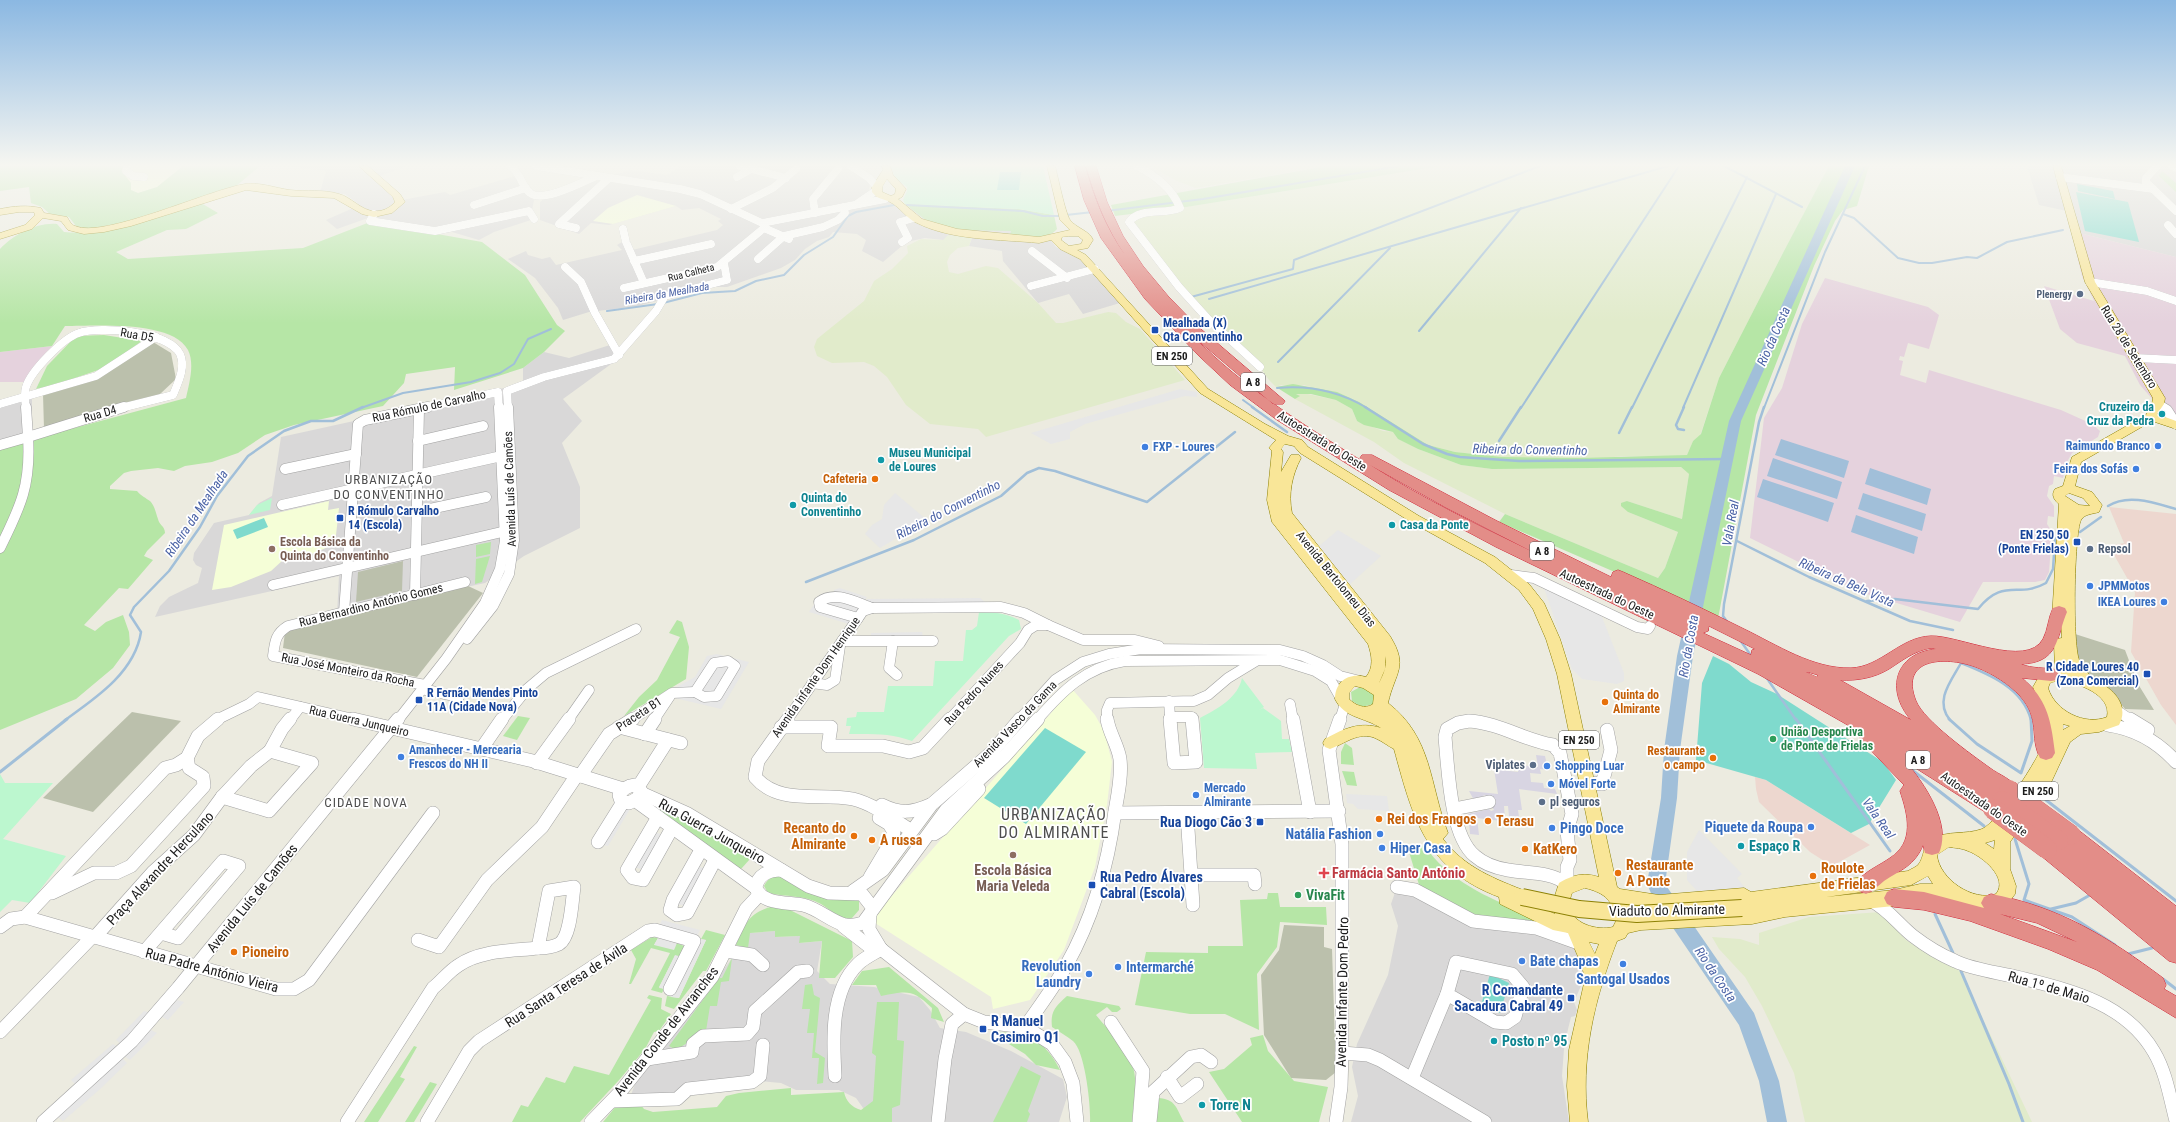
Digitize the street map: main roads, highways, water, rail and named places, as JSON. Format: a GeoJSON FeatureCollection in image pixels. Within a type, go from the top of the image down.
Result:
{"type":"FeatureCollection","features":[{"type":"Feature","properties":{"kind":"highway","name":"Autoestrada do Oeste"},"geometry":{"type":"LineString","coordinates":[[1102,218],[1107,238],[1130,273],[1168,319],[1235,382],[1282,417],[1394,487],[1501,543],[1646,600]]}},
{"type":"Feature","properties":{"kind":"highway","name":"Autoestrada do Oeste"},"geometry":{"type":"LineString","coordinates":[[1105,218],[1160,294],[1188,324],[1242,372],[1288,409],[1344,445],[1440,500],[1799,675],[1936,757],[2001,800],[2059,842],[2176,936]]}},
{"type":"Feature","properties":{"kind":"highway"},"geometry":{"type":"LineString","coordinates":[[1646,600],[1763,657],[1782,654],[1816,668],[1850,674],[1877,670],[1904,649],[1915,644],[1932,642],[1964,647],[2009,657],[2021,658],[2038,654],[2049,644],[2054,622],[2059,612]]}},
{"type":"Feature","properties":{"kind":"highway"},"geometry":{"type":"LineString","coordinates":[[1964,647],[2026,672],[2056,675]]}},
{"type":"Feature","properties":{"kind":"highway"},"geometry":{"type":"LineString","coordinates":[[1782,654],[1867,702],[1981,771]]}},
{"type":"Feature","properties":{"kind":"highway"},"geometry":{"type":"LineString","coordinates":[[2040,691],[1994,668],[1956,654],[1929,655],[1916,660],[1905,674],[1904,689],[1911,708],[1940,740],[1981,771],[2001,800],[2059,842],[2176,918]]}},
{"type":"Feature","properties":{"kind":"highway","name":"Autoestrada do Oeste"},"geometry":{"type":"LineString","coordinates":[[1763,657],[1842,712],[2001,800]]}},
{"type":"Feature","properties":{"kind":"highway"},"geometry":{"type":"LineString","coordinates":[[1994,668],[2015,681],[2032,699],[2042,720],[2046,754]]}},
{"type":"Feature","properties":{"kind":"highway"},"geometry":{"type":"LineString","coordinates":[[1842,712],[1912,781],[1928,812],[1931,826],[1931,854]]}},
{"type":"Feature","properties":{"kind":"highway"},"geometry":{"type":"LineString","coordinates":[[1869,893],[1874,876],[1898,863],[1911,850],[1916,839],[1918,824],[1916,810],[1910,792],[1894,762]]}},
{"type":"Feature","properties":{"kind":"highway","name":"Autoestrada do Oeste"},"geometry":{"type":"LineString","coordinates":[[2059,842],[2176,954]]}},
{"type":"Feature","properties":{"kind":"highway"},"geometry":{"type":"LineString","coordinates":[[1894,898],[1924,902],[1970,912],[2052,941],[2104,963],[2176,1008]]}},
{"type":"Feature","properties":{"kind":"highway"},"geometry":{"type":"LineString","coordinates":[[1991,903],[2030,911],[2069,926],[2102,946],[2176,1000]]}},
{"type":"Feature","properties":{"kind":"main road"},"geometry":{"type":"LineString","coordinates":[[29,226],[36,222],[38,218]]}},
{"type":"Feature","properties":{"kind":"main road"},"geometry":{"type":"LineString","coordinates":[[62,218],[71,228],[77,230],[101,230],[139,218]]}},
{"type":"Feature","properties":{"kind":"main road"},"geometry":{"type":"LineString","coordinates":[[915,218],[926,224],[957,232],[1061,242],[1082,252],[1088,240],[1079,233],[1066,218]]}},
{"type":"Feature","properties":{"kind":"main road"},"geometry":{"type":"LineString","coordinates":[[1061,242],[1064,218]]}},
{"type":"Feature","properties":{"kind":"main road","name":"Rua 28 de Setembro"},"geometry":{"type":"LineString","coordinates":[[2056,675],[2062,671],[2059,612],[2064,504],[2059,496],[2059,492],[2070,483],[2072,469],[2076,460],[2150,417],[2158,404],[2156,391],[2090,282],[2071,218]]}},
{"type":"Feature","properties":{"kind":"main road"},"geometry":{"type":"LineString","coordinates":[[0,241],[4,235],[48,220],[66,221]]}},
{"type":"Feature","properties":{"kind":"main road"},"geometry":{"type":"LineString","coordinates":[[1061,242],[1068,232],[1079,233]]}},
{"type":"Feature","properties":{"kind":"main road","name":"EN 250"},"geometry":{"type":"LineString","coordinates":[[1082,252],[1095,269],[1195,382],[1218,402],[1261,428]]}},
{"type":"Feature","properties":{"kind":"main road"},"geometry":{"type":"LineString","coordinates":[[2150,417],[2163,419],[2176,424]]}},
{"type":"Feature","properties":{"kind":"main road"},"geometry":{"type":"LineString","coordinates":[[1261,428],[1286,440],[1298,443],[1299,455],[1286,458],[1276,450],[1261,428]]}},
{"type":"Feature","properties":{"kind":"main road"},"geometry":{"type":"LineString","coordinates":[[1276,450],[1279,443],[1286,440]]}},
{"type":"Feature","properties":{"kind":"main road","name":"Avenida Bartolomeu Dias"},"geometry":{"type":"LineString","coordinates":[[1276,450],[1273,500],[1275,515],[1285,532],[1304,558],[1374,642],[1379,655],[1380,666],[1376,676],[1365,682]]}},
{"type":"Feature","properties":{"kind":"main road","name":"EN 250"},"geometry":{"type":"LineString","coordinates":[[1299,455],[1336,470],[1415,519],[1490,560],[1511,575],[1524,587],[1542,616],[1553,639],[1564,674],[1588,783],[1604,868]]}},
{"type":"Feature","properties":{"kind":"main road","name":"Avenida Bartolomeu Dias"},"geometry":{"type":"LineString","coordinates":[[1299,455],[1287,473],[1284,503],[1286,514],[1290,523],[1390,647],[1393,668],[1384,686],[1381,701]]}},
{"type":"Feature","properties":{"kind":"main road"},"geometry":{"type":"LineString","coordinates":[[2064,504],[2082,511],[2091,511],[2096,505],[2094,501],[2085,493],[2070,483]]}},
{"type":"Feature","properties":{"kind":"main road"},"geometry":{"type":"LineString","coordinates":[[2082,511],[2075,518],[2072,536],[2068,630],[2072,663],[2088,682]]}},
{"type":"Feature","properties":{"kind":"main road"},"geometry":{"type":"LineString","coordinates":[[2040,691],[2040,684],[2044,679],[2056,675],[2088,682]]}},
{"type":"Feature","properties":{"kind":"main road"},"geometry":{"type":"LineString","coordinates":[[1352,682],[1365,682],[1375,686],[1381,701],[1377,710],[1352,708],[1341,694],[1344,686],[1352,682]]}},
{"type":"Feature","properties":{"kind":"main road","name":"EN 250"},"geometry":{"type":"LineString","coordinates":[[2002,868],[2002,842],[2008,830],[2043,784],[2064,738],[2077,729],[2108,725],[2114,721],[2116,710],[2106,695],[2088,682]]}},
{"type":"Feature","properties":{"kind":"main road","name":"EN 250"},"geometry":{"type":"LineString","coordinates":[[1616,931],[1641,922],[1752,916],[1784,902],[1869,893],[1911,878],[1924,870],[1931,854],[1939,842],[1980,838],[1994,831],[2025,792],[2046,754],[2056,732],[2056,723],[2051,708],[2040,691]]}},
{"type":"Feature","properties":{"kind":"main road","name":"Viaduto do Almirante"},"geometry":{"type":"LineString","coordinates":[[1381,701],[1399,720],[1414,741],[1434,819],[1442,837],[1456,855],[1484,877],[1522,892],[1578,904],[1634,908],[1739,905]]}},
{"type":"Feature","properties":{"kind":"main road","name":"Viaduto do Almirante"},"geometry":{"type":"LineString","coordinates":[[1352,708],[1378,717],[1386,723],[1396,735],[1401,747],[1409,780],[1424,820],[1435,840],[1466,873],[1499,890],[1528,899],[1579,909],[1637,914],[1784,902]]}},
{"type":"Feature","properties":{"kind":"main road","name":"EN 250"},"geometry":{"type":"LineString","coordinates":[[2051,708],[2070,720],[2091,727]]}},
{"type":"Feature","properties":{"kind":"main road"},"geometry":{"type":"LineString","coordinates":[[1330,743],[1349,733],[1365,730],[1382,733],[1401,747]]}},
{"type":"Feature","properties":{"kind":"main road"},"geometry":{"type":"LineString","coordinates":[[1409,780],[1414,809],[1423,831],[1441,858],[1481,888],[1559,924],[1573,926],[1591,936],[1616,931]]}},
{"type":"Feature","properties":{"kind":"main road","name":"EN 250"},"geometry":{"type":"LineString","coordinates":[[1869,893],[1894,898],[1920,892],[1934,892],[1963,897],[1982,903],[1991,903],[2000,900],[2006,895],[2008,887],[2007,878],[2002,868],[1984,851],[1961,841]]}},
{"type":"Feature","properties":{"kind":"main road","name":"EN 250"},"geometry":{"type":"LineString","coordinates":[[1931,854],[1933,871],[1941,881],[1963,897]]}},
{"type":"Feature","properties":{"kind":"main road"},"geometry":{"type":"LineString","coordinates":[[1594,979],[1591,966],[1573,926],[1562,910],[1560,902],[1566,886],[1576,882],[1590,882],[1602,878],[1604,868]]}},
{"type":"Feature","properties":{"kind":"main road"},"geometry":{"type":"LineString","coordinates":[[1579,1122],[1575,1095],[1576,1058],[1594,979],[1624,912],[1613,894],[1604,868]]}},
{"type":"Feature","properties":{"kind":"main road"},"geometry":{"type":"LineString","coordinates":[[1590,882],[1613,894]]}},
{"type":"Feature","properties":{"kind":"main road","name":"EN 250"},"geometry":{"type":"LineString","coordinates":[[1613,894],[1659,903],[1760,894],[1784,902]]}},
{"type":"Feature","properties":{"kind":"waterway","name":"Ribeira da Mealhada"},"geometry":{"type":"LineString","coordinates":[[663,303],[702,293],[735,291],[756,281],[784,275],[804,255],[833,237],[846,218]]}},
{"type":"Feature","properties":{"kind":"waterway"},"geometry":{"type":"LineString","coordinates":[[1191,297],[1293,269],[1294,260],[1403,218]]}},
{"type":"Feature","properties":{"kind":"waterway"},"geometry":{"type":"LineString","coordinates":[[1209,299],[1487,218]]}},
{"type":"Feature","properties":{"kind":"waterway"},"geometry":{"type":"LineString","coordinates":[[1419,331],[1512,218]]}},
{"type":"Feature","properties":{"kind":"waterway"},"geometry":{"type":"LineString","coordinates":[[1521,408],[1645,218]]}},
{"type":"Feature","properties":{"kind":"waterway"},"geometry":{"type":"LineString","coordinates":[[1632,408],[1726,218]]}},
{"type":"Feature","properties":{"kind":"waterway"},"geometry":{"type":"LineString","coordinates":[[1683,408],[1765,218]]}},
{"type":"Feature","properties":{"kind":"waterway","name":"Rio da Costa"},"geometry":{"type":"LineString","coordinates":[[1777,1122],[1769,1081],[1747,1020],[1660,894],[1656,884],[1669,798],[1672,750],[1685,656],[1735,421],[1826,218]]}},
{"type":"Feature","properties":{"kind":"waterway","name":"Vala Real"},"geometry":{"type":"LineString","coordinates":[[1764,408],[1825,252],[1841,218]]}},
{"type":"Feature","properties":{"kind":"waterway"},"geometry":{"type":"LineString","coordinates":[[1854,218],[1898,258],[1919,263],[1932,263],[1967,257],[1977,258],[2007,242],[2063,230]]}},
{"type":"Feature","properties":{"kind":"waterway"},"geometry":{"type":"LineString","coordinates":[[1278,362],[1390,248]]}},
{"type":"Feature","properties":{"kind":"waterway","name":"Ribeira da Mealhada"},"geometry":{"type":"LineString","coordinates":[[607,311],[658,304]]}},
{"type":"Feature","properties":{"kind":"waterway","name":"Ribeira da Mealhada"},"geometry":{"type":"LineString","coordinates":[[361,408],[403,393],[471,382],[500,373],[514,364],[528,339],[551,329]]}},
{"type":"Feature","properties":{"kind":"waterway","name":"Ribeira do Conventinho"},"geometry":{"type":"LineString","coordinates":[[1277,388],[1301,387],[1324,390],[1346,397],[1367,408]]}},
{"type":"Feature","properties":{"kind":"waterway","name":"Ribeira do Conventinho"},"geometry":{"type":"LineString","coordinates":[[1243,400],[1254,408]]}},
{"type":"Feature","properties":{"kind":"waterway","name":"Ribeira da Mealhada"},"geometry":{"type":"LineString","coordinates":[[65,720],[101,693],[112,683],[131,660],[141,632],[130,615],[134,607],[169,571],[200,527],[217,496],[248,456],[284,431],[311,421],[333,421],[363,407]]}},
{"type":"Feature","properties":{"kind":"waterway","name":"Ribeira do Conventinho"},"geometry":{"type":"LineString","coordinates":[[1252,407],[1287,432]]}},
{"type":"Feature","properties":{"kind":"waterway","name":"Ribeira do Conventinho"},"geometry":{"type":"LineString","coordinates":[[1365,407],[1423,444],[1447,454],[1460,457],[1519,461],[1727,459]]}},
{"type":"Feature","properties":{"kind":"waterway"},"geometry":{"type":"LineString","coordinates":[[1499,441],[1521,407]]}},
{"type":"Feature","properties":{"kind":"waterway"},"geometry":{"type":"LineString","coordinates":[[1619,433],[1632,407]]}},
{"type":"Feature","properties":{"kind":"waterway"},"geometry":{"type":"LineString","coordinates":[[1684,407],[1676,425],[1678,429],[1684,430]]}},
{"type":"Feature","properties":{"kind":"waterway","name":"Vala Real"},"geometry":{"type":"LineString","coordinates":[[1728,623],[1723,616],[1724,604],[1759,422],[1764,407]]}},
{"type":"Feature","properties":{"kind":"waterway","name":"Ribeira do Conventinho"},"geometry":{"type":"LineString","coordinates":[[806,582],[914,540],[1001,496],[1027,473],[1039,468],[1055,471],[1147,502],[1235,432]]}},
{"type":"Feature","properties":{"kind":"waterway"},"geometry":{"type":"LineString","coordinates":[[2108,506],[2124,500],[2142,500],[2176,509]]}},
{"type":"Feature","properties":{"kind":"waterway"},"geometry":{"type":"LineString","coordinates":[[2080,532],[2101,517]]}},
{"type":"Feature","properties":{"kind":"waterway"},"geometry":{"type":"LineString","coordinates":[[1867,601],[1895,599],[1978,609],[1987,599],[1996,594],[2004,591],[2027,589],[2046,583],[2053,569],[2055,538]]}},
{"type":"Feature","properties":{"kind":"waterway","name":"Ribeira da Bela Vista"},"geometry":{"type":"LineString","coordinates":[[1737,541],[1809,577],[1910,621],[1953,630]]}},
{"type":"Feature","properties":{"kind":"waterway","name":"Vala Real"},"geometry":{"type":"LineString","coordinates":[[1740,640],[1752,657]]}},
{"type":"Feature","properties":{"kind":"waterway","name":"Ribeira da Bela Vista"},"geometry":{"type":"LineString","coordinates":[[1950,720],[1945,713],[1944,698],[1949,684],[1961,663],[1993,677],[2013,691],[2021,699],[2031,720]]}},
{"type":"Feature","properties":{"kind":"waterway","name":"Vala Real"},"geometry":{"type":"LineString","coordinates":[[1766,677],[1796,720]]}},
{"type":"Feature","properties":{"kind":"waterway","name":"Ribeira da Mealhada"},"geometry":{"type":"LineString","coordinates":[[0,772],[67,719]]}},
{"type":"Feature","properties":{"kind":"waterway","name":"Vala Real"},"geometry":{"type":"LineString","coordinates":[[1796,719],[1890,851]]}},
{"type":"Feature","properties":{"kind":"waterway"},"geometry":{"type":"LineString","coordinates":[[1950,720],[1977,744],[2021,773],[2032,741],[2031,719]]}},
{"type":"Feature","properties":{"kind":"waterway"},"geometry":{"type":"LineString","coordinates":[[1912,770],[1984,826]]}},
{"type":"Feature","properties":{"kind":"waterway","name":"Ribeira da Bela Vista"},"geometry":{"type":"LineString","coordinates":[[2046,800],[2176,901]]}},
{"type":"Feature","properties":{"kind":"waterway"},"geometry":{"type":"LineString","coordinates":[[2015,839],[2029,884],[2024,900],[2072,917],[2115,945]]}},
{"type":"Feature","properties":{"kind":"waterway"},"geometry":{"type":"LineString","coordinates":[[2051,909],[2076,903],[2090,895]]}},
{"type":"Feature","properties":{"kind":"waterway","name":"Vala Real"},"geometry":{"type":"LineString","coordinates":[[1935,914],[1953,953]]}},
{"type":"Feature","properties":{"kind":"waterway"},"geometry":{"type":"LineString","coordinates":[[2128,954],[2152,948]]}},
{"type":"Feature","properties":{"kind":"waterway","name":"Vala Real"},"geometry":{"type":"LineString","coordinates":[[1961,971],[2009,1084],[2023,1122]]}},
{"type":"Feature","properties":{"kind":"waterway"},"geometry":{"type":"LineString","coordinates":[[2163,979],[2176,989]]}},
{"type":"Feature","properties":{"kind":"place","name":"Plenergy"},"geometry":{"type":"Point","coordinates":[2080,294]}},
{"type":"Feature","properties":{"kind":"place","name":"Mealhada (X) Qta Conventinho"},"geometry":{"type":"Point","coordinates":[1155,330]}},
{"type":"Feature","properties":{"kind":"place","name":"Cruzeiro da Cruz da Pedra"},"geometry":{"type":"Point","coordinates":[2162,414]}},
{"type":"Feature","properties":{"kind":"place","name":"Raimundo Branco"},"geometry":{"type":"Point","coordinates":[2158,446]}},
{"type":"Feature","properties":{"kind":"place","name":"FXP - Loures"},"geometry":{"type":"Point","coordinates":[1145,447]}},
{"type":"Feature","properties":{"kind":"place","name":"Museu Municipal de Loures"},"geometry":{"type":"Point","coordinates":[881,460]}},
{"type":"Feature","properties":{"kind":"place","name":"Feira dos Sofás"},"geometry":{"type":"Point","coordinates":[2136,469]}},
{"type":"Feature","properties":{"kind":"place","name":"Cafeteria"},"geometry":{"type":"Point","coordinates":[875,479]}},
{"type":"Feature","properties":{"kind":"place","name":"Quinta do Conventinho"},"geometry":{"type":"Point","coordinates":[793,505]}},
{"type":"Feature","properties":{"kind":"place","name":"R Rómulo Carvalho 14 (Escola)"},"geometry":{"type":"Point","coordinates":[340,518]}},
{"type":"Feature","properties":{"kind":"place","name":"Casa da Ponte"},"geometry":{"type":"Point","coordinates":[1392,525]}},
{"type":"Feature","properties":{"kind":"place","name":"EN 250 50 (Ponte Frielas)"},"geometry":{"type":"Point","coordinates":[2077,542]}},
{"type":"Feature","properties":{"kind":"place","name":"Escola Básica da Quinta do Conventinho"},"geometry":{"type":"Point","coordinates":[272,549]}},
{"type":"Feature","properties":{"kind":"place","name":"Repsol"},"geometry":{"type":"Point","coordinates":[2090,549]}},
{"type":"Feature","properties":{"kind":"place","name":"JPMMotos"},"geometry":{"type":"Point","coordinates":[2090,586]}},
{"type":"Feature","properties":{"kind":"place","name":"IKEA Loures"},"geometry":{"type":"Point","coordinates":[2164,602]}},
{"type":"Feature","properties":{"kind":"place","name":"R Cidade Loures 40 (Zona Comercial)"},"geometry":{"type":"Point","coordinates":[2147,674]}},
{"type":"Feature","properties":{"kind":"place","name":"R Fernão Mendes Pinto 11A (Cidade Nova)"},"geometry":{"type":"Point","coordinates":[419,700]}},
{"type":"Feature","properties":{"kind":"place","name":"Quinta do Almirante"},"geometry":{"type":"Point","coordinates":[1605,702]}},
{"type":"Feature","properties":{"kind":"place","name":"União Desportiva de Ponte de Frielas"},"geometry":{"type":"Point","coordinates":[1773,739]}},
{"type":"Feature","properties":{"kind":"place","name":"Amanhecer - Mercearia Frescos do NH II"},"geometry":{"type":"Point","coordinates":[401,757]}},
{"type":"Feature","properties":{"kind":"place","name":"Restaurante o campo"},"geometry":{"type":"Point","coordinates":[1713,758]}},
{"type":"Feature","properties":{"kind":"place","name":"Viplates"},"geometry":{"type":"Point","coordinates":[1533,765]}},
{"type":"Feature","properties":{"kind":"place","name":"Shopping Luar"},"geometry":{"type":"Point","coordinates":[1547,766]}},
{"type":"Feature","properties":{"kind":"place","name":"Móvel Forte"},"geometry":{"type":"Point","coordinates":[1551,784]}},
{"type":"Feature","properties":{"kind":"place","name":"Mercado Almirante"},"geometry":{"type":"Point","coordinates":[1196,795]}},
{"type":"Feature","properties":{"kind":"place","name":"pl seguros"},"geometry":{"type":"Point","coordinates":[1542,802]}},
{"type":"Feature","properties":{"kind":"place","name":"Rei dos Frangos"},"geometry":{"type":"Point","coordinates":[1379,819]}},
{"type":"Feature","properties":{"kind":"place","name":"Terasu"},"geometry":{"type":"Point","coordinates":[1488,821]}},
{"type":"Feature","properties":{"kind":"place","name":"Rua Diogo Cão 3"},"geometry":{"type":"Point","coordinates":[1260,822]}},
{"type":"Feature","properties":{"kind":"place","name":"Piquete da Roupa"},"geometry":{"type":"Point","coordinates":[1811,827]}},
{"type":"Feature","properties":{"kind":"place","name":"Pingo Doce"},"geometry":{"type":"Point","coordinates":[1552,828]}},
{"type":"Feature","properties":{"kind":"place","name":"Natália Fashion"},"geometry":{"type":"Point","coordinates":[1380,834]}},
{"type":"Feature","properties":{"kind":"place","name":"Recanto do Almirante"},"geometry":{"type":"Point","coordinates":[854,836]}},
{"type":"Feature","properties":{"kind":"place","name":"A russa"},"geometry":{"type":"Point","coordinates":[872,840]}},
{"type":"Feature","properties":{"kind":"place","name":"Espaço R"},"geometry":{"type":"Point","coordinates":[1741,846]}},
{"type":"Feature","properties":{"kind":"place","name":"Hiper Casa"},"geometry":{"type":"Point","coordinates":[1382,848]}},
{"type":"Feature","properties":{"kind":"place","name":"KatKero"},"geometry":{"type":"Point","coordinates":[1525,849]}},
{"type":"Feature","properties":{"kind":"place","name":"Escola Básica Maria Veleda"},"geometry":{"type":"Point","coordinates":[1013,855]}},
{"type":"Feature","properties":{"kind":"place","name":"Farmácia Santo António"},"geometry":{"type":"Point","coordinates":[1324,873]}},
{"type":"Feature","properties":{"kind":"place","name":"Restaurante A Ponte"},"geometry":{"type":"Point","coordinates":[1618,873]}},
{"type":"Feature","properties":{"kind":"place","name":"Roulote de Frielas"},"geometry":{"type":"Point","coordinates":[1813,876]}},
{"type":"Feature","properties":{"kind":"place","name":"Rua Pedro Álvares Cabral (Escola)"},"geometry":{"type":"Point","coordinates":[1092,885]}},
{"type":"Feature","properties":{"kind":"place","name":"VivaFit"},"geometry":{"type":"Point","coordinates":[1298,895]}},
{"type":"Feature","properties":{"kind":"place","name":"Pioneiro"},"geometry":{"type":"Point","coordinates":[234,952]}},
{"type":"Feature","properties":{"kind":"place","name":"Bate chapas"},"geometry":{"type":"Point","coordinates":[1522,961]}},
{"type":"Feature","properties":{"kind":"place","name":"Santogal Usados"},"geometry":{"type":"Point","coordinates":[1623,964]}},
{"type":"Feature","properties":{"kind":"place","name":"Intermarché"},"geometry":{"type":"Point","coordinates":[1118,967]}},
{"type":"Feature","properties":{"kind":"place","name":"Revolution Laundry"},"geometry":{"type":"Point","coordinates":[1089,974]}},
{"type":"Feature","properties":{"kind":"place","name":"R Comandante Sacadura Cabral 49"},"geometry":{"type":"Point","coordinates":[1571,998]}},
{"type":"Feature","properties":{"kind":"place","name":"R Manuel Casimiro Q1"},"geometry":{"type":"Point","coordinates":[983,1029]}},
{"type":"Feature","properties":{"kind":"place","name":"Posto nº 95"},"geometry":{"type":"Point","coordinates":[1494,1041]}},
{"type":"Feature","properties":{"kind":"place","name":"Torre N"},"geometry":{"type":"Point","coordinates":[1202,1105]}},
{"type":"Feature","properties":{"kind":"district","name":"URBANIZAÇÃO DO CONVENTINHO"},"geometry":{"type":"Point","coordinates":[389,486]}},
{"type":"Feature","properties":{"kind":"district","name":"CIDADE NOVA"},"geometry":{"type":"Point","coordinates":[366,802]}},
{"type":"Feature","properties":{"kind":"district","name":"URBANIZAÇÃO DO ALMIRANTE"},"geometry":{"type":"Point","coordinates":[1054,823]}}]}
